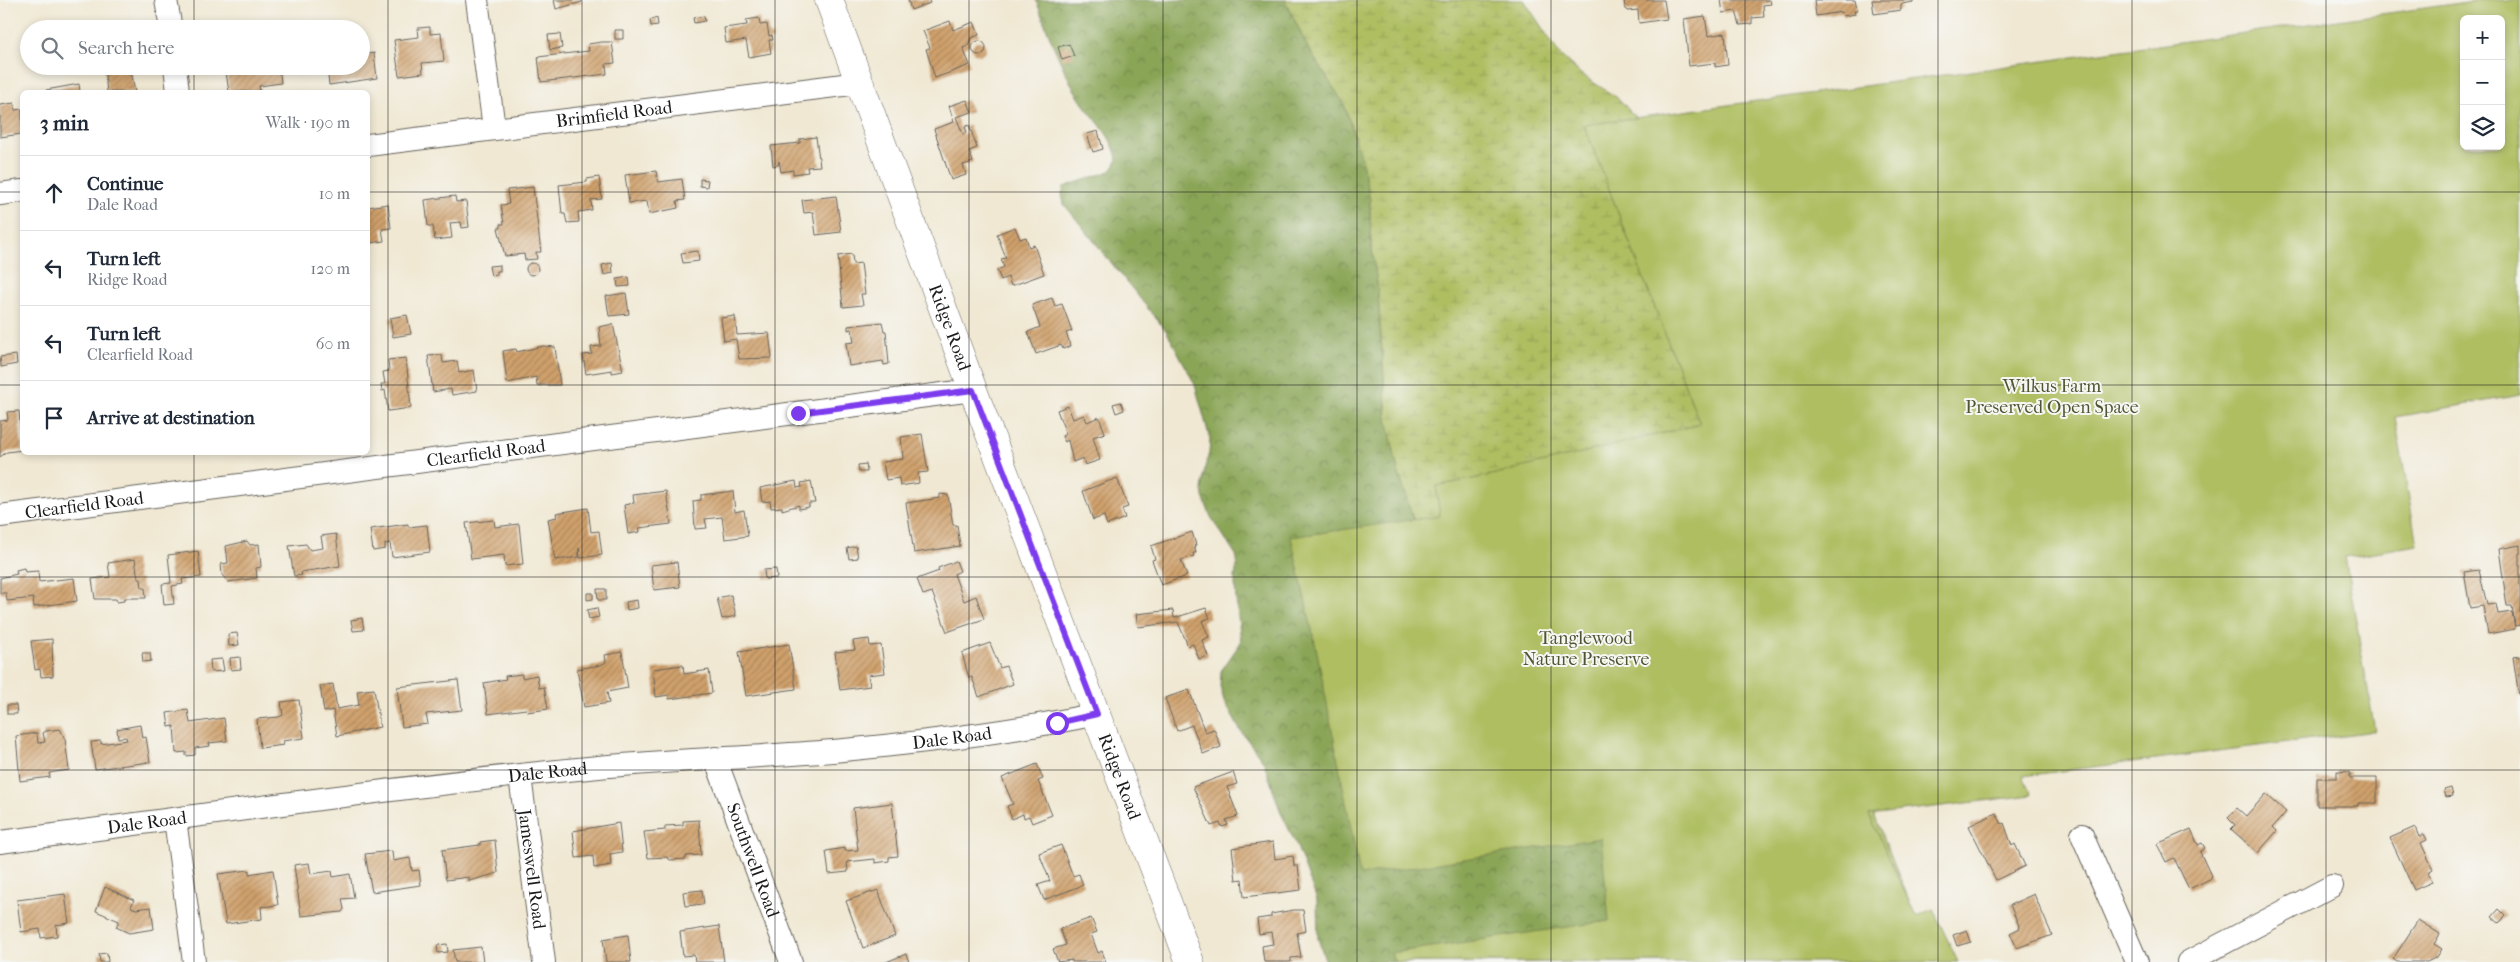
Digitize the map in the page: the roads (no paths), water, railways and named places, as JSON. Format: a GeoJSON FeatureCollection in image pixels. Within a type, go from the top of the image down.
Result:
{"type":"FeatureCollection","features":[{"type":"Feature","properties":{"kind":"street"},"geometry":{"type":"LineString","coordinates":[[166,0],[169,20]]}},
{"type":"Feature","properties":{"kind":"street"},"geometry":{"type":"LineString","coordinates":[[477,0],[494,128]]}},
{"type":"Feature","properties":{"kind":"street","name":"Ridge Road"},"geometry":{"type":"LineString","coordinates":[[829,0],[973,390],[1190,962]]}},
{"type":"Feature","properties":{"kind":"street"},"geometry":{"type":"LineString","coordinates":[[176,75],[178,90]]}},
{"type":"Feature","properties":{"kind":"street","name":"Brimfield Road"},"geometry":{"type":"LineString","coordinates":[[370,145],[859,83]]}},
{"type":"Feature","properties":{"kind":"street"},"geometry":{"type":"LineString","coordinates":[[0,194],[20,191]]}},
{"type":"Feature","properties":{"kind":"street","name":"Clearfield Road"},"geometry":{"type":"LineString","coordinates":[[0,516],[973,390]]}},
{"type":"Feature","properties":{"kind":"street","name":"Dale Road"},"geometry":{"type":"LineString","coordinates":[[0,842],[520,776],[715,758],[830,751],[924,742],[1013,730],[1097,714]]}},
{"type":"Feature","properties":{"kind":"street","name":"Southwell Road"},"geometry":{"type":"LineString","coordinates":[[715,758],[791,962]]}},
{"type":"Feature","properties":{"kind":"street","name":"Jameswell Road"},"geometry":{"type":"LineString","coordinates":[[520,776],[544,962]]}},
{"type":"Feature","properties":{"kind":"street"},"geometry":{"type":"LineString","coordinates":[[175,819],[194,962]]}},
{"type":"Feature","properties":{"kind":"street"},"geometry":{"type":"LineString","coordinates":[[2082,835],[2137,962]]}},
{"type":"Feature","properties":{"kind":"street"},"geometry":{"type":"LineString","coordinates":[[2188,962],[2332,886]]}},
{"type":"Feature","properties":{"kind":"park label","name":"Wilkus Farm Preserved Open Space"},"geometry":{"type":"Point","coordinates":[2052,396]}},
{"type":"Feature","properties":{"kind":"park label","name":"Tanglewood Nature Preserve"},"geometry":{"type":"Point","coordinates":[1586,648]}}]}
